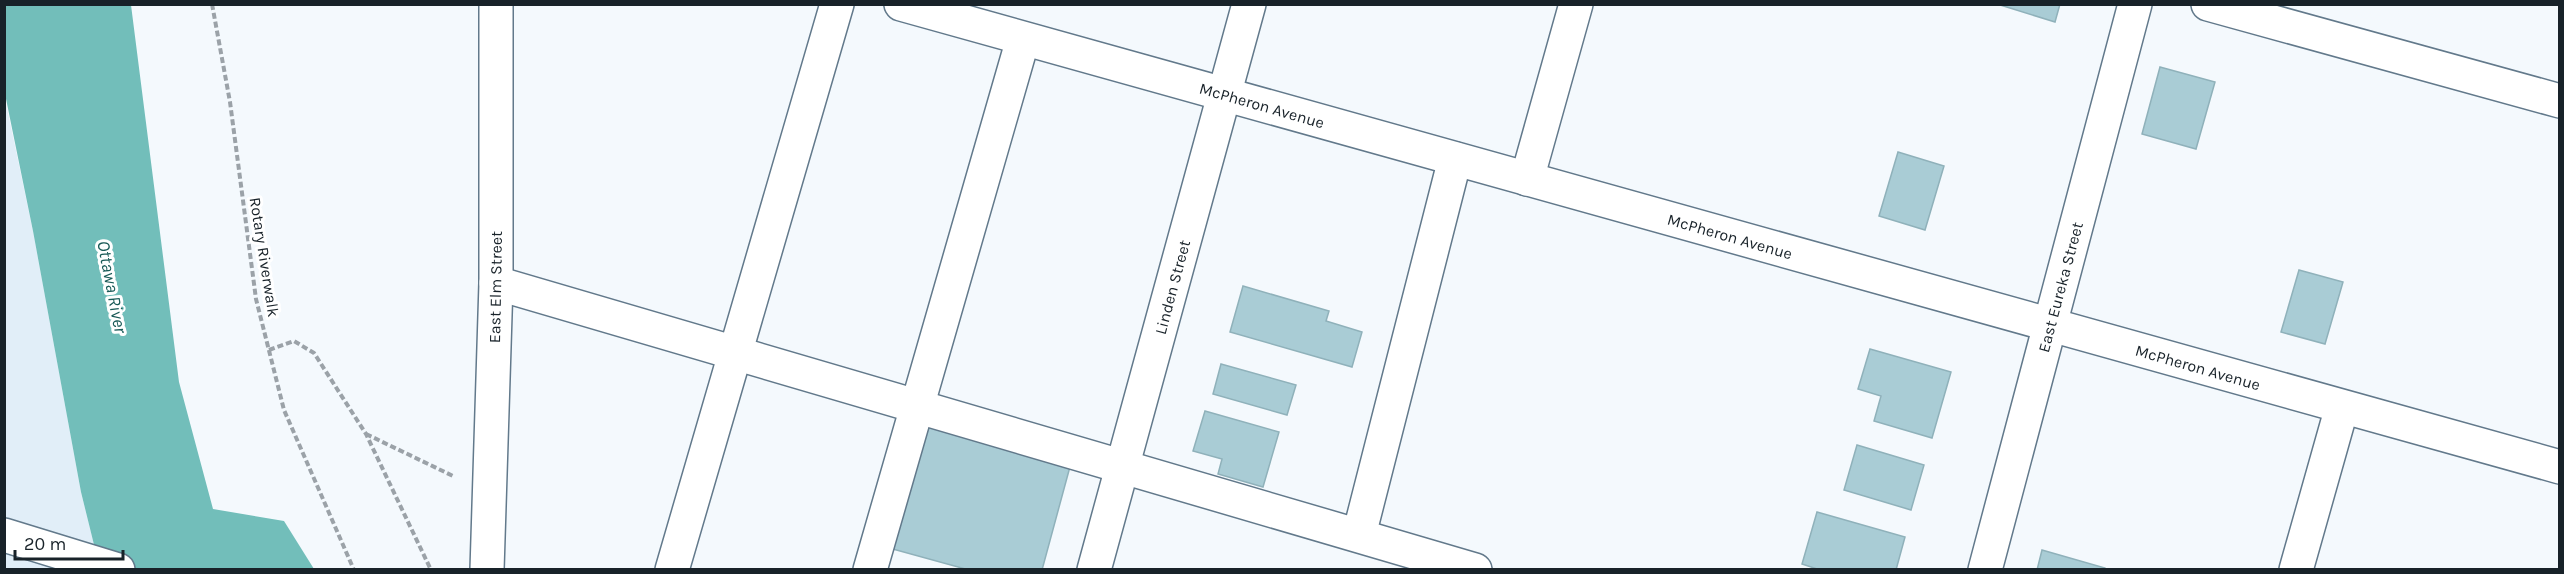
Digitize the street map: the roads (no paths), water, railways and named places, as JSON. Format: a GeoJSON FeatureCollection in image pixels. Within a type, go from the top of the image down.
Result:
{"type":"FeatureCollection","features":[{"type":"Feature","properties":{"kind":"street","name":"East Elm Street"},"geometry":{"type":"LineString","coordinates":[[487,570],[496,283],[495,4]]}},
{"type":"Feature","properties":{"kind":"street"},"geometry":{"type":"LineString","coordinates":[[672,570],[837,4]]}},
{"type":"Feature","properties":{"kind":"street","name":"McPheron Avenue"},"geometry":{"type":"LineString","coordinates":[[901,4],[2559,467]]}},
{"type":"Feature","properties":{"kind":"street","name":"Linden Street"},"geometry":{"type":"LineString","coordinates":[[1094,570],[1249,4]]}},
{"type":"Feature","properties":{"kind":"street"},"geometry":{"type":"LineString","coordinates":[[1527,179],[1576,4]]}},
{"type":"Feature","properties":{"kind":"street","name":"East Eureka Street"},"geometry":{"type":"LineString","coordinates":[[1985,570],[2135,4]]}},
{"type":"Feature","properties":{"kind":"street"},"geometry":{"type":"LineString","coordinates":[[2208,4],[2559,101]]}},
{"type":"Feature","properties":{"kind":"street"},"geometry":{"type":"LineString","coordinates":[[870,570],[1023,39]]}},
{"type":"Feature","properties":{"kind":"street"},"geometry":{"type":"LineString","coordinates":[[1373,549],[1455,159]]}},
{"type":"Feature","properties":{"kind":"street"},"geometry":{"type":"LineString","coordinates":[[496,283],[1122,466],[1373,549],[1475,570]]}},
{"type":"Feature","properties":{"kind":"street"},"geometry":{"type":"LineString","coordinates":[[2296,570],[2342,407]]}},
{"type":"Feature","properties":{"kind":"street"},"geometry":{"type":"LineString","coordinates":[[4,535],[118,570]]}},
{"type":"Feature","properties":{"kind":"water","name":"Ottawa River"},"geometry":{"type":"Polygon","coordinates":[[[4,5],[131,5],[179,382],[213,509],[284,521],[314,569],[100,569],[81,492],[33,231],[5,94],[4,5]]]}}]}
